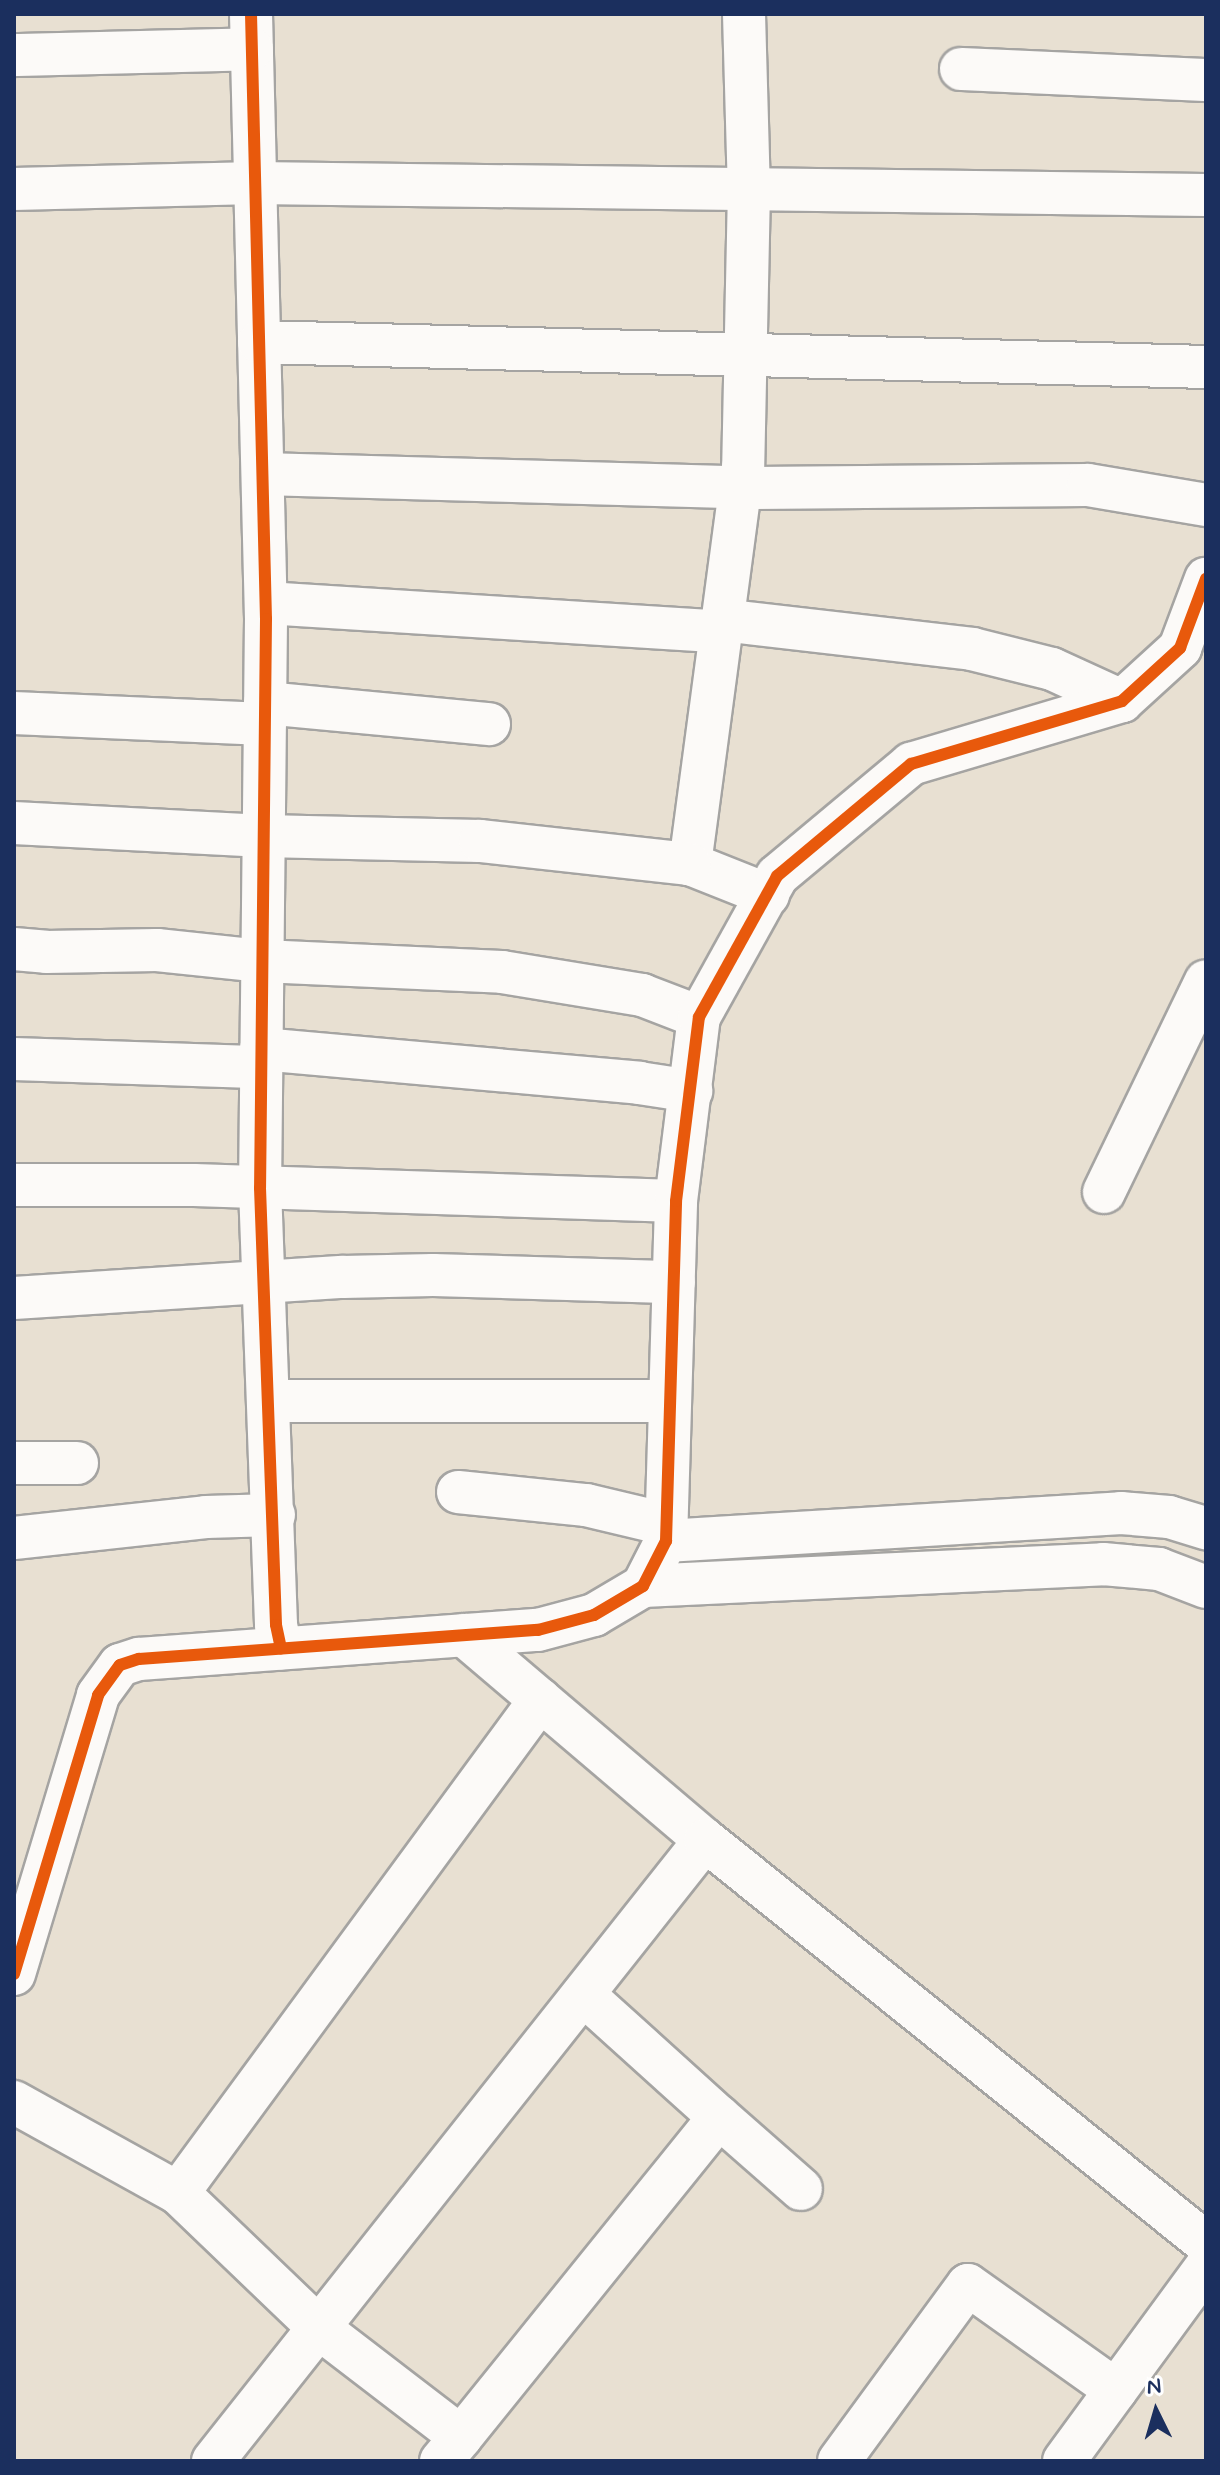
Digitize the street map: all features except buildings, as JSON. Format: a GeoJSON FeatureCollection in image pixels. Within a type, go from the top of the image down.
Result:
{"type":"FeatureCollection","features":[{"type":"Feature","properties":{"kind":"street"},"geometry":{"type":"LineString","coordinates":[[690,864],[740,487],[749,189],[744,14]]}},
{"type":"Feature","properties":{"kind":"street"},"geometry":{"type":"LineString","coordinates":[[14,55],[252,32],[266,603],[260,1188],[278,1624]]}},
{"type":"Feature","properties":{"kind":"street"},"geometry":{"type":"LineString","coordinates":[[961,69],[1206,80]]}},
{"type":"Feature","properties":{"kind":"street"},"geometry":{"type":"LineString","coordinates":[[14,189],[255,183],[1206,195]]}},
{"type":"Feature","properties":{"kind":"street"},"geometry":{"type":"LineString","coordinates":[[259,342],[745,357],[1201,366]]}},
{"type":"Feature","properties":{"kind":"street"},"geometry":{"type":"LineString","coordinates":[[263,474],[740,487],[1088,485],[1183,500]]}},
{"type":"Feature","properties":{"kind":"street"},"geometry":{"type":"LineString","coordinates":[[643,1586],[666,1532],[638,1401],[674,1282],[676,1201],[691,1091],[670,1005],[750,888],[777,876],[911,764],[1122,701],[1180,648],[1206,579]]}},
{"type":"Feature","properties":{"kind":"street"},"geometry":{"type":"LineString","coordinates":[[266,603],[722,626],[972,649],[1065,674],[1122,701]]}},
{"type":"Feature","properties":{"kind":"street"},"geometry":{"type":"LineString","coordinates":[[14,713],[265,714],[489,724]]}},
{"type":"Feature","properties":{"kind":"street"},"geometry":{"type":"LineString","coordinates":[[14,823],[264,836],[480,841],[690,864],[750,888]]}},
{"type":"Feature","properties":{"kind":"street"},"geometry":{"type":"LineString","coordinates":[[14,949],[46,952],[157,950],[262,961],[502,972],[670,1005]]}},
{"type":"Feature","properties":{"kind":"street"},"geometry":{"type":"LineString","coordinates":[[1104,1192],[1206,981]]}},
{"type":"Feature","properties":{"kind":"street"},"geometry":{"type":"LineString","coordinates":[[14,1059],[261,1058],[623,1082],[691,1091]]}},
{"type":"Feature","properties":{"kind":"street"},"geometry":{"type":"LineString","coordinates":[[14,1185],[260,1188],[676,1201]]}},
{"type":"Feature","properties":{"kind":"street"},"geometry":{"type":"LineString","coordinates":[[14,1298],[264,1280],[433,1275],[674,1282]]}},
{"type":"Feature","properties":{"kind":"street"},"geometry":{"type":"LineString","coordinates":[[270,1401],[638,1401]]}},
{"type":"Feature","properties":{"kind":"street"},"geometry":{"type":"LineString","coordinates":[[14,1463],[77,1463]]}},
{"type":"Feature","properties":{"kind":"street"},"geometry":{"type":"LineString","coordinates":[[458,1492],[600,1509],[666,1532],[1121,1513],[1169,1517],[1206,1528]]}},
{"type":"Feature","properties":{"kind":"street"},"geometry":{"type":"LineString","coordinates":[[14,1538],[190,1519],[274,1515]]}},
{"type":"Feature","properties":{"kind":"street"},"geometry":{"type":"LineString","coordinates":[[14,1974],[98,1695],[107,1678],[120,1665],[278,1624],[464,1635],[538,1630],[594,1615],[643,1586],[1103,1564],[1159,1569],[1206,1587]]}},
{"type":"Feature","properties":{"kind":"street"},"geometry":{"type":"LineString","coordinates":[[464,1635],[705,1840],[1206,2243]]}},
{"type":"Feature","properties":{"kind":"street"},"geometry":{"type":"LineString","coordinates":[[178,2193],[540,1700]]}},
{"type":"Feature","properties":{"kind":"street"},"geometry":{"type":"LineString","coordinates":[[213,2461],[705,1840]]}},
{"type":"Feature","properties":{"kind":"street"},"geometry":{"type":"LineString","coordinates":[[583,1994],[801,2189]]}},
{"type":"Feature","properties":{"kind":"street"},"geometry":{"type":"LineString","coordinates":[[14,2102],[178,2193],[446,2455],[719,2117]]}},
{"type":"Feature","properties":{"kind":"street"},"geometry":{"type":"LineString","coordinates":[[1064,2461],[1206,2267]]}},
{"type":"Feature","properties":{"kind":"street"},"geometry":{"type":"LineString","coordinates":[[839,2461],[968,2285],[1116,2390]]}},
{"type":"Feature","properties":{"kind":"cycle path"},"geometry":{"type":"LineString","coordinates":[[251,14],[266,619],[260,1188],[276,1625],[281,1648]]}},
{"type":"Feature","properties":{"kind":"cycle path"},"geometry":{"type":"LineString","coordinates":[[14,1974],[98,1695],[120,1665],[139,1659],[538,1630],[594,1615],[643,1586],[666,1541],[676,1201],[699,1017],[777,876],[911,764],[1122,701],[1180,648],[1206,579]]}}]}
